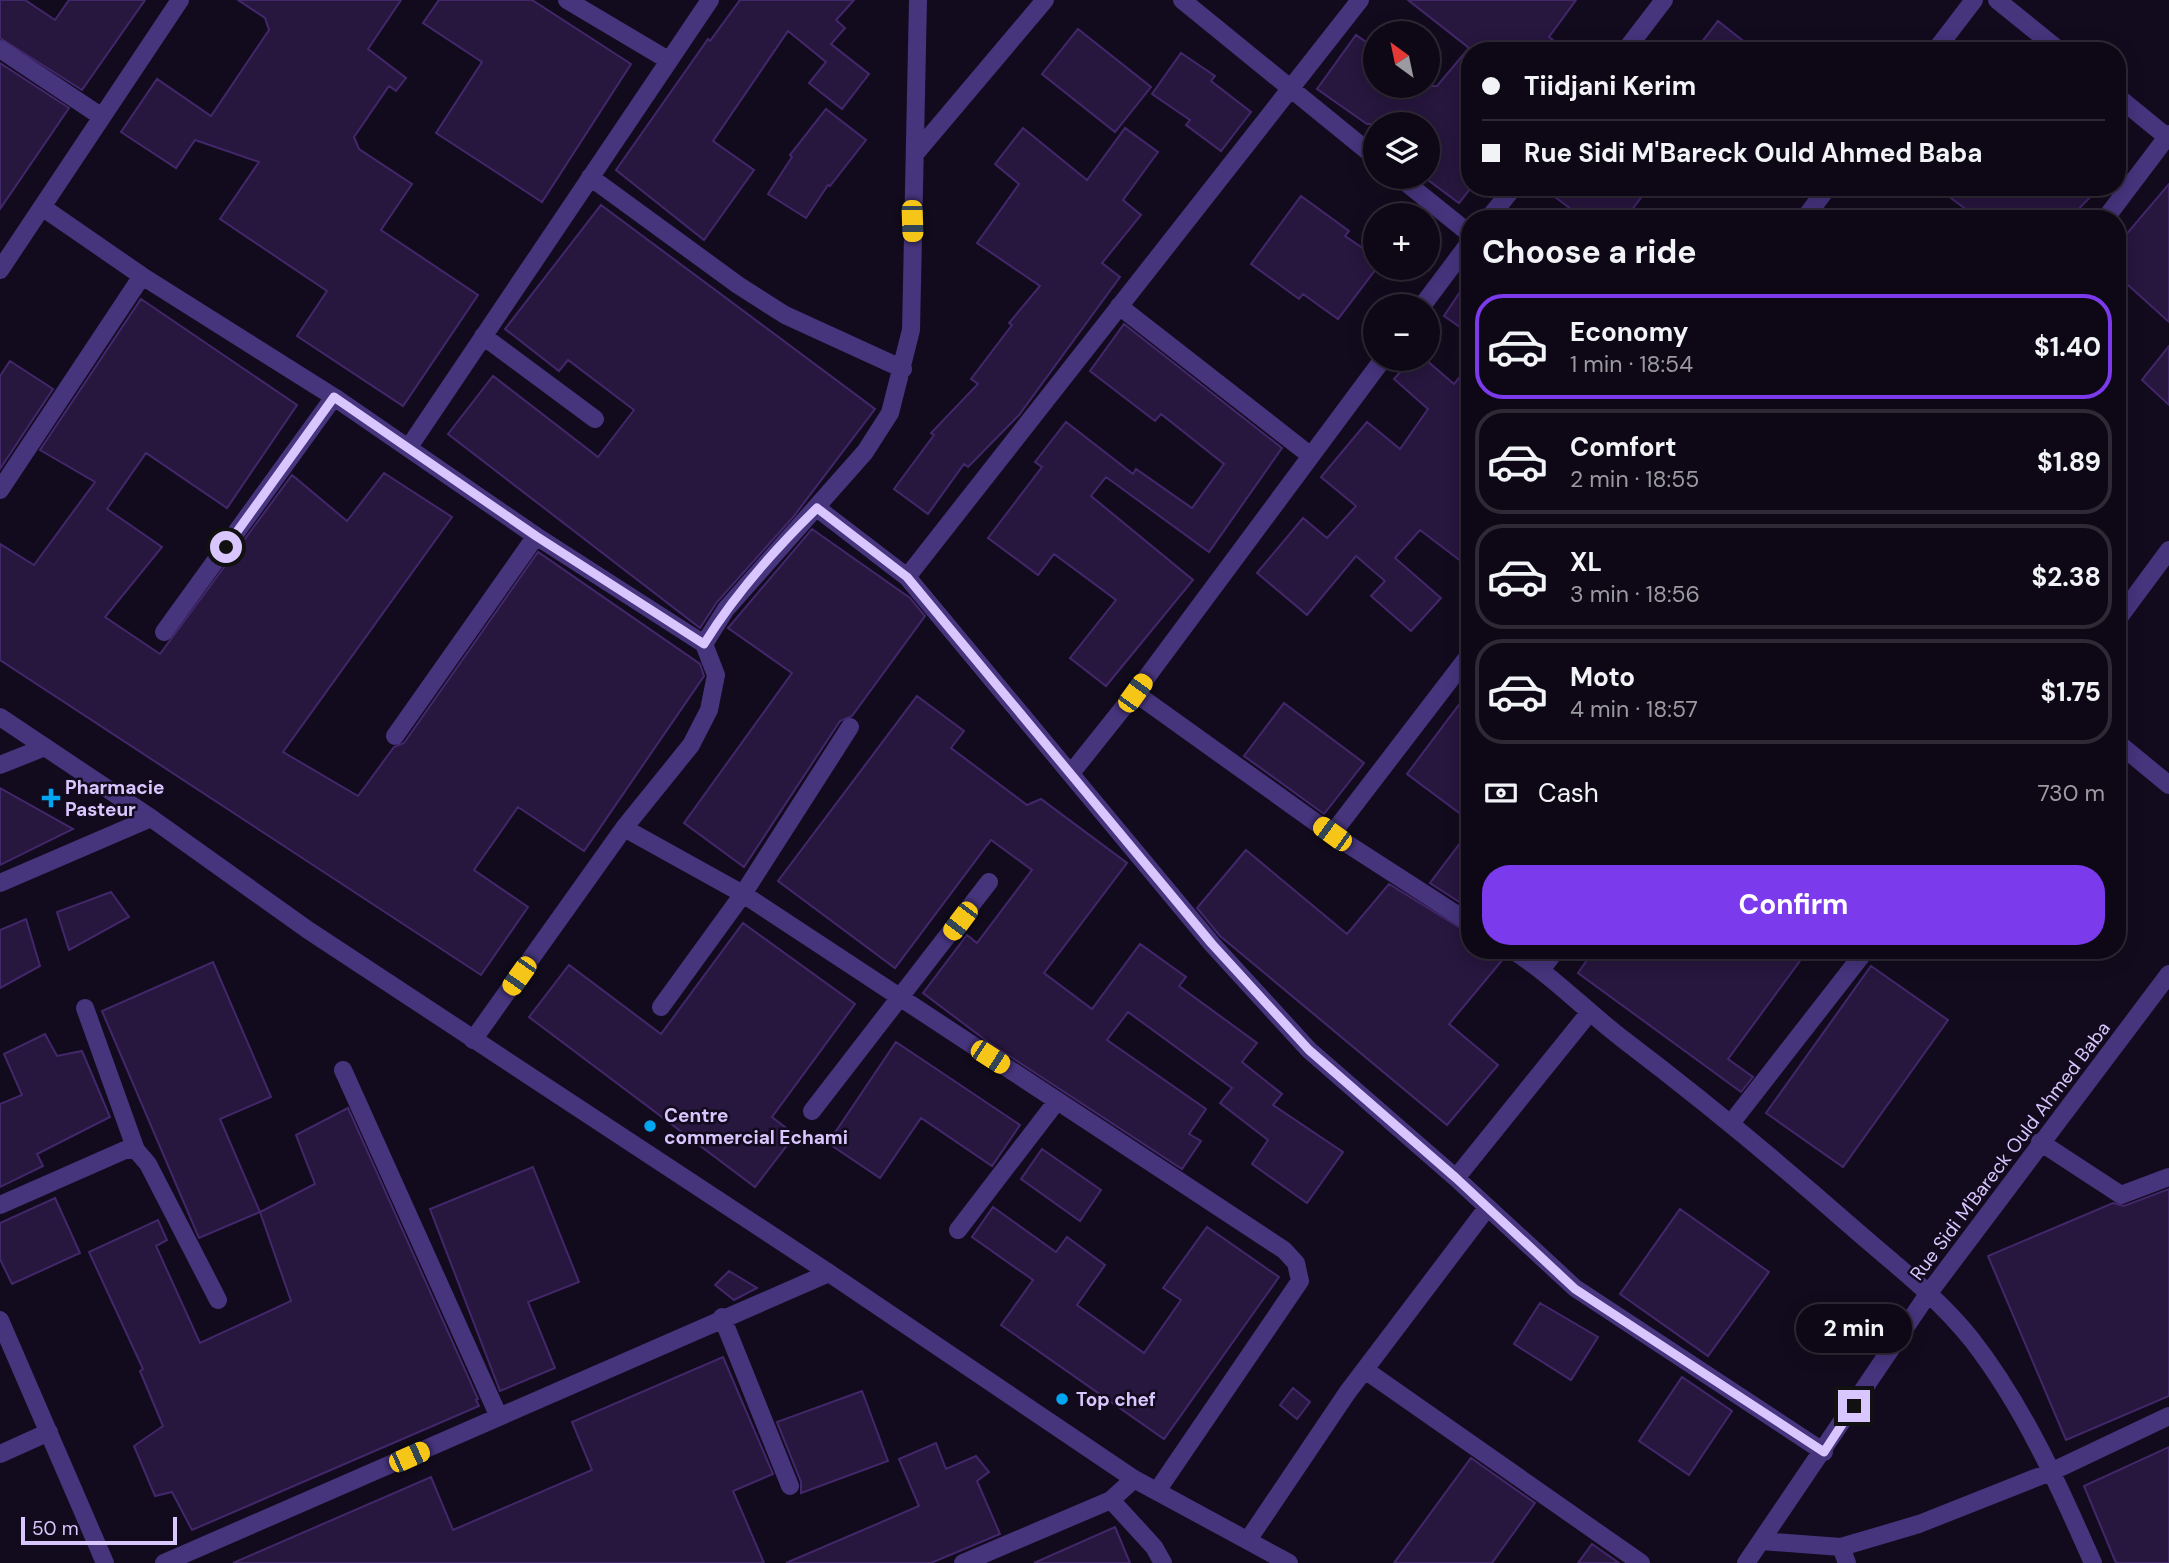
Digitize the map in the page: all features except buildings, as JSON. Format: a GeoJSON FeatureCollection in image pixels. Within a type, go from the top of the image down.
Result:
{"type":"FeatureCollection","features":[{"type":"Feature","properties":{"kind":"street"},"geometry":{"type":"LineString","coordinates":[[0,270],[180,0]]}},
{"type":"Feature","properties":{"kind":"street"},"geometry":{"type":"LineString","coordinates":[[566,0],[668,60]]}},
{"type":"Feature","properties":{"kind":"street"},"geometry":{"type":"LineString","coordinates":[[409,447],[710,0]]}},
{"type":"Feature","properties":{"kind":"street"},"geometry":{"type":"LineString","coordinates":[[704,644],[726,608],[865,452],[890,413],[911,330],[918,0]]}},
{"type":"Feature","properties":{"kind":"street"},"geometry":{"type":"LineString","coordinates":[[915,154],[1045,0]]}},
{"type":"Feature","properties":{"kind":"street"},"geometry":{"type":"LineString","coordinates":[[1182,0],[1363,147]]}},
{"type":"Feature","properties":{"kind":"street"},"geometry":{"type":"LineString","coordinates":[[907,577],[1360,0]]}},
{"type":"Feature","properties":{"kind":"street"},"geometry":{"type":"LineString","coordinates":[[1632,42],[1664,0]]}},
{"type":"Feature","properties":{"kind":"street"},"geometry":{"type":"LineString","coordinates":[[1942,42],[1974,0]]}},
{"type":"Feature","properties":{"kind":"street"},"geometry":{"type":"LineString","coordinates":[[1997,0],[2049,42]]}},
{"type":"Feature","properties":{"kind":"street"},"geometry":{"type":"LineString","coordinates":[[0,48],[102,117]]}},
{"type":"Feature","properties":{"kind":"street"},"geometry":{"type":"LineString","coordinates":[[2126,103],[2168,136],[2126,191]]}},
{"type":"Feature","properties":{"kind":"street"},"geometry":{"type":"LineString","coordinates":[[590,177],[738,285],[785,315],[903,369]]}},
{"type":"Feature","properties":{"kind":"street"},"geometry":{"type":"LineString","coordinates":[[1414,189],[1461,227]]}},
{"type":"Feature","properties":{"kind":"street"},"geometry":{"type":"LineString","coordinates":[[1496,210],[1507,196]]}},
{"type":"Feature","properties":{"kind":"street"},"geometry":{"type":"LineString","coordinates":[[2112,210],[2122,196]]}},
{"type":"Feature","properties":{"kind":"street"},"geometry":{"type":"LineString","coordinates":[[42,207],[142,276],[334,397],[536,536],[704,644],[716,676],[709,710],[691,745],[624,828],[473,1040]]}},
{"type":"Feature","properties":{"kind":"street"},"geometry":{"type":"LineString","coordinates":[[1431,294],[1461,254]]}},
{"type":"Feature","properties":{"kind":"street"},"geometry":{"type":"LineString","coordinates":[[0,490],[142,276]]}},
{"type":"Feature","properties":{"kind":"street"},"geometry":{"type":"LineString","coordinates":[[1119,306],[1311,456]]}},
{"type":"Feature","properties":{"kind":"street"},"geometry":{"type":"LineString","coordinates":[[483,336],[595,419]]}},
{"type":"Feature","properties":{"kind":"street"},"geometry":{"type":"LineString","coordinates":[[1072,772],[1135,693],[1374,371]]}},
{"type":"Feature","properties":{"kind":"street"},"geometry":{"type":"LineString","coordinates":[[164,632],[334,397]]}},
{"type":"Feature","properties":{"kind":"street"},"geometry":{"type":"LineString","coordinates":[[817,508],[907,577],[1072,772],[1212,944],[1309,1050],[1456,1178],[1575,1289],[1824,1452]]}},
{"type":"Feature","properties":{"kind":"street"},"geometry":{"type":"LineString","coordinates":[[395,736],[536,536]]}},
{"type":"Feature","properties":{"kind":"street"},"geometry":{"type":"LineString","coordinates":[[2126,608],[2169,550]]}},
{"type":"Feature","properties":{"kind":"street"},"geometry":{"type":"LineString","coordinates":[[1332,834],[1461,665]]}},
{"type":"Feature","properties":{"kind":"street"},"geometry":{"type":"LineString","coordinates":[[1135,693],[1332,834],[1461,917]]}},
{"type":"Feature","properties":{"kind":"street"},"geometry":{"type":"LineString","coordinates":[[0,717],[151,818],[308,930],[829,1273],[1134,1479],[1289,1563]]}},
{"type":"Feature","properties":{"kind":"street"},"geometry":{"type":"LineString","coordinates":[[661,1007],[743,894],[850,727]]}},
{"type":"Feature","properties":{"kind":"street"},"geometry":{"type":"LineString","coordinates":[[0,765],[45,747]]}},
{"type":"Feature","properties":{"kind":"street"},"geometry":{"type":"LineString","coordinates":[[2126,750],[2169,785]]}},
{"type":"Feature","properties":{"kind":"street"},"geometry":{"type":"LineString","coordinates":[[0,883],[151,818]]}},
{"type":"Feature","properties":{"kind":"street"},"geometry":{"type":"LineString","coordinates":[[624,828],[743,894],[1284,1250],[1296,1263],[1300,1281],[1157,1491]]}},
{"type":"Feature","properties":{"kind":"street"},"geometry":{"type":"LineString","coordinates":[[812,1111],[989,882]]}},
{"type":"Feature","properties":{"kind":"street"},"geometry":{"type":"LineString","coordinates":[[1527,959],[1542,969],[1589,1013],[1732,1122],[1928,1294],[1971,1340],[2001,1384],[2053,1471],[2093,1563]]}},
{"type":"Feature","properties":{"kind":"street"},"geometry":{"type":"LineString","coordinates":[[1542,969],[1549,959]]}},
{"type":"Feature","properties":{"kind":"street"},"geometry":{"type":"LineString","coordinates":[[1732,1122],[1859,959]]}},
{"type":"Feature","properties":{"kind":"street","name":"Rue Sidi M'Bareck Ould Ahmed Baba"},"geometry":{"type":"LineString","coordinates":[[1746,1563],[1824,1452],[1928,1294],[2169,974]]}},
{"type":"Feature","properties":{"kind":"street"},"geometry":{"type":"LineString","coordinates":[[85,1007],[136,1150],[148,1164],[218,1300]]}},
{"type":"Feature","properties":{"kind":"street"},"geometry":{"type":"LineString","coordinates":[[1456,1178],[1589,1013]]}},
{"type":"Feature","properties":{"kind":"street"},"geometry":{"type":"LineString","coordinates":[[343,1070],[499,1417]]}},
{"type":"Feature","properties":{"kind":"street"},"geometry":{"type":"LineString","coordinates":[[958,1230],[1057,1101]]}},
{"type":"Feature","properties":{"kind":"street"},"geometry":{"type":"LineString","coordinates":[[2040,1142],[2121,1195],[2169,1177]]}},
{"type":"Feature","properties":{"kind":"street"},"geometry":{"type":"LineString","coordinates":[[0,1205],[125,1150],[136,1150]]}},
{"type":"Feature","properties":{"kind":"street"},"geometry":{"type":"LineString","coordinates":[[1248,1540],[1365,1370],[1487,1208]]}},
{"type":"Feature","properties":{"kind":"street"},"geometry":{"type":"LineString","coordinates":[[164,1563],[722,1317],[829,1273]]}},
{"type":"Feature","properties":{"kind":"street"},"geometry":{"type":"LineString","coordinates":[[722,1317],[790,1486]]}},
{"type":"Feature","properties":{"kind":"street"},"geometry":{"type":"LineString","coordinates":[[0,1321],[105,1563]]}},
{"type":"Feature","properties":{"kind":"street"},"geometry":{"type":"LineString","coordinates":[[1365,1370],[1641,1563]]}},
{"type":"Feature","properties":{"kind":"street"},"geometry":{"type":"LineString","coordinates":[[1761,1541],[1844,1555],[2053,1471],[2169,1416]]}},
{"type":"Feature","properties":{"kind":"street"},"geometry":{"type":"LineString","coordinates":[[0,1454],[49,1432]]}},
{"type":"Feature","properties":{"kind":"street"},"geometry":{"type":"LineString","coordinates":[[963,1563],[1111,1500],[1134,1479]]}},
{"type":"Feature","properties":{"kind":"street"},"geometry":{"type":"LineString","coordinates":[[1111,1500],[1154,1547],[1163,1563]]}},
{"type":"Feature","properties":{"kind":"place","name":"Pharmacie Pasteur"},"geometry":{"type":"Point","coordinates":[51,798]}},
{"type":"Feature","properties":{"kind":"place","name":"Centre commercial Echami"},"geometry":{"type":"Point","coordinates":[650,1126]}},
{"type":"Feature","properties":{"kind":"place","name":"Top chef"},"geometry":{"type":"Point","coordinates":[1062,1399]}},
{"type":"Feature","properties":{"kind":"route"},"geometry":{"type":"LineString","coordinates":[[226,547],[334,397],[536,536],[704,644],[726,608],[787,537],[817,508],[907,577],[1072,772],[1212,944],[1309,1050],[1456,1178],[1575,1289],[1626,1324],[1686,1359],[1764,1415],[1824,1452],[1854,1406]]}}]}
